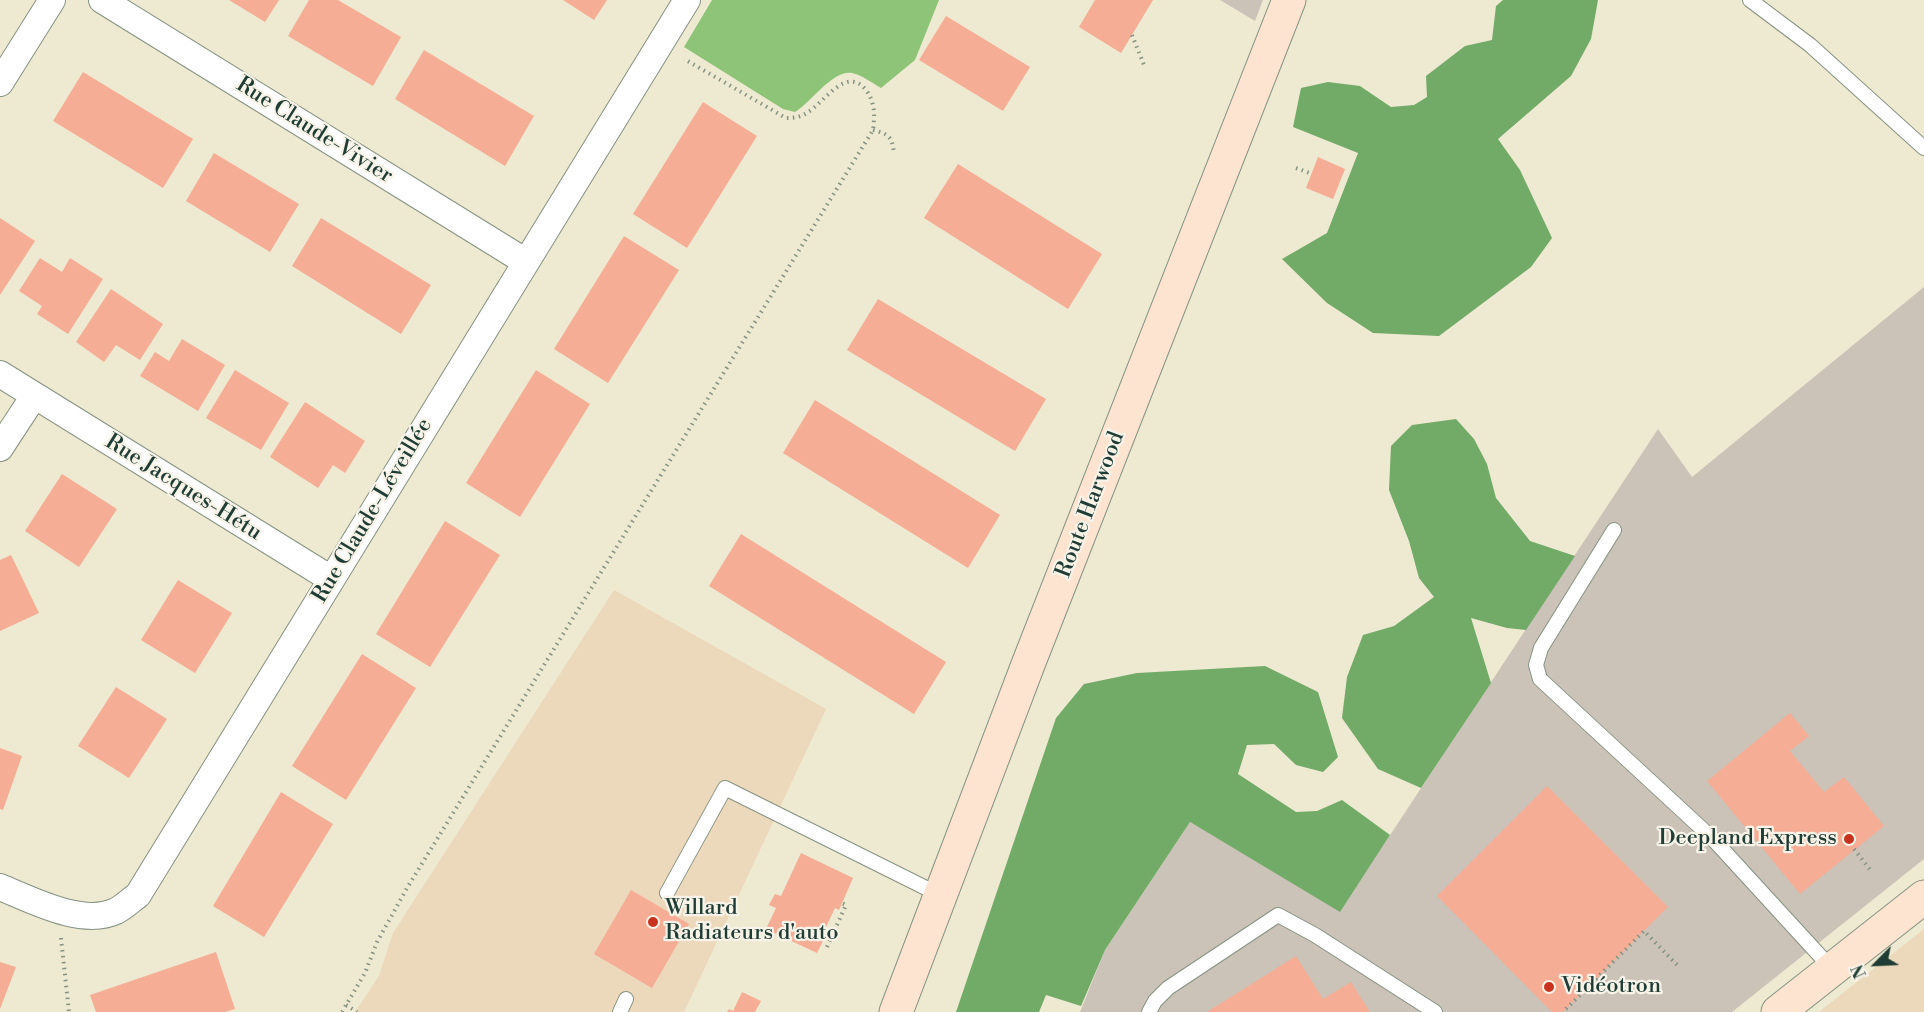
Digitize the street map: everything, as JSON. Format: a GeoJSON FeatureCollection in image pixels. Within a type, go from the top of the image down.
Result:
{"type":"FeatureCollection","features":[{"type":"Feature","properties":{"kind":"main road","name":"Route Harwood"},"geometry":{"type":"LineString","coordinates":[[896,1012],[1029,662],[1289,0]]}},
{"type":"Feature","properties":{"kind":"main road"},"geometry":{"type":"LineString","coordinates":[[1778,1012],[1924,897]]}},
{"type":"Feature","properties":{"kind":"street"},"geometry":{"type":"LineString","coordinates":[[0,83],[52,0]]}},
{"type":"Feature","properties":{"kind":"street","name":"Rue Claude-Vivier"},"geometry":{"type":"LineString","coordinates":[[102,0],[526,262]]}},
{"type":"Feature","properties":{"kind":"street","name":"Rue Claude-Léveillée"},"geometry":{"type":"LineString","coordinates":[[0,887],[69,913],[87,916],[115,912],[138,895],[687,0]]}},
{"type":"Feature","properties":{"kind":"street","name":"Rue Jacques-Hétu"},"geometry":{"type":"LineString","coordinates":[[0,374],[331,579]]}},
{"type":"Feature","properties":{"kind":"street"},"geometry":{"type":"LineString","coordinates":[[0,448],[34,396]]}},
{"type":"Feature","properties":{"kind":"lane"},"geometry":{"type":"LineString","coordinates":[[1750,0],[1810,45],[1924,148]]}},
{"type":"Feature","properties":{"kind":"lane"},"geometry":{"type":"LineString","coordinates":[[1614,530],[1541,648],[1536,665],[1540,679],[1713,839],[1833,970]]}},
{"type":"Feature","properties":{"kind":"lane"},"geometry":{"type":"LineString","coordinates":[[667,893],[725,788],[940,895]]}},
{"type":"Feature","properties":{"kind":"lane"},"geometry":{"type":"LineString","coordinates":[[1149,1012],[1155,1001],[1168,988],[1278,915],[1315,935],[1435,1012]]}},
{"type":"Feature","properties":{"kind":"path"},"geometry":{"type":"LineString","coordinates":[[1132,35],[1144,65]]}},
{"type":"Feature","properties":{"kind":"path"},"geometry":{"type":"LineString","coordinates":[[342,1012],[364,973],[376,942],[407,888],[873,130],[875,113],[870,96],[862,86],[851,81],[838,85],[810,111],[797,118],[786,118],[679,56]]}},
{"type":"Feature","properties":{"kind":"path"},"geometry":{"type":"LineString","coordinates":[[873,130],[886,133],[892,139],[894,153]]}},
{"type":"Feature","properties":{"kind":"path"},"geometry":{"type":"LineString","coordinates":[[1296,168],[1312,174]]}},
{"type":"Feature","properties":{"kind":"path"},"geometry":{"type":"LineString","coordinates":[[1854,849],[1872,872]]}},
{"type":"Feature","properties":{"kind":"path"},"geometry":{"type":"LineString","coordinates":[[827,947],[846,905],[842,903]]}},
{"type":"Feature","properties":{"kind":"path"},"geometry":{"type":"LineString","coordinates":[[1566,1009],[1644,931],[1679,967]]}},
{"type":"Feature","properties":{"kind":"path"},"geometry":{"type":"LineString","coordinates":[[60,932],[69,1012]]}},
{"type":"Feature","properties":{"kind":"path"},"geometry":{"type":"LineString","coordinates":[[346,1005],[357,1012]]}},
{"type":"Feature","properties":{"kind":"shaded area"},"geometry":{"type":"Polygon","coordinates":[[[1220,0],[1263,0],[1255,21],[1220,0]]]}},
{"type":"Feature","properties":{"kind":"shaded area"},"geometry":{"type":"Polygon","coordinates":[[[1924,287],[1924,859],[1732,1012],[1080,1012],[1105,950],[1190,822],[1340,911],[1658,429],[1692,477],[1924,287]]]}},
{"type":"Feature","properties":{"kind":"shaded area"},"geometry":{"type":"Polygon","coordinates":[[[614,590],[826,709],[684,1012],[355,1012],[379,976],[393,933],[614,590]]]}},
{"type":"Feature","properties":{"kind":"shaded area"},"geometry":{"type":"Polygon","coordinates":[[[1924,929],[1924,1012],[1819,1012],[1924,929]]]}},
{"type":"Feature","properties":{"kind":"green space"},"geometry":{"type":"Polygon","coordinates":[[[712,0],[939,0],[915,60],[881,88],[859,75],[845,73],[830,81],[795,112],[783,109],[684,47],[712,0]]]}},
{"type":"Feature","properties":{"kind":"green space"},"geometry":{"type":"Polygon","coordinates":[[[1503,0],[1598,0],[1591,39],[1571,76],[1498,139],[1520,170],[1552,238],[1531,267],[1439,336],[1373,333],[1327,303],[1282,259],[1327,233],[1358,153],[1293,127],[1301,88],[1328,82],[1360,86],[1391,107],[1414,105],[1427,97],[1426,76],[1465,46],[1492,40],[1496,6],[1503,0]]]}},
{"type":"Feature","properties":{"kind":"green space"},"geometry":{"type":"Polygon","coordinates":[[[1456,419],[1474,439],[1487,464],[1496,498],[1530,541],[1575,556],[1526,630],[1507,628],[1471,618],[1491,683],[1421,788],[1378,769],[1342,718],[1347,677],[1363,635],[1394,626],[1434,597],[1419,578],[1409,541],[1389,490],[1391,446],[1412,425],[1456,419]]]}},
{"type":"Feature","properties":{"kind":"green space"},"geometry":{"type":"Polygon","coordinates":[[[1265,666],[1318,692],[1338,757],[1323,772],[1296,765],[1274,744],[1247,745],[1238,774],[1296,812],[1317,811],[1342,800],[1390,835],[1340,912],[1190,822],[1105,950],[1081,1006],[1046,995],[1039,1012],[956,1012],[1056,718],[1084,684],[1137,673],[1265,666]]]}},
{"type":"Feature","properties":{"kind":"building"},"geometry":{"type":"Polygon","coordinates":[[[229,0],[279,0],[265,22],[229,0]]]}},
{"type":"Feature","properties":{"kind":"building"},"geometry":{"type":"Polygon","coordinates":[[[309,0],[338,0],[401,37],[373,86],[288,36],[309,0]]]}},
{"type":"Feature","properties":{"kind":"building"},"geometry":{"type":"Polygon","coordinates":[[[563,0],[607,0],[594,20],[563,0]]]}},
{"type":"Feature","properties":{"kind":"building"},"geometry":{"type":"Polygon","coordinates":[[[1095,0],[1153,0],[1121,53],[1079,27],[1095,0]]]}},
{"type":"Feature","properties":{"kind":"building"},"geometry":{"type":"Polygon","coordinates":[[[946,16],[1030,67],[1003,111],[919,60],[946,16]]]}},
{"type":"Feature","properties":{"kind":"building"},"geometry":{"type":"Polygon","coordinates":[[[424,50],[534,116],[505,166],[395,99],[424,50]]]}},
{"type":"Feature","properties":{"kind":"building"},"geometry":{"type":"Polygon","coordinates":[[[83,72],[193,139],[163,188],[53,121],[83,72]]]}},
{"type":"Feature","properties":{"kind":"building"},"geometry":{"type":"Polygon","coordinates":[[[703,102],[757,136],[687,248],[633,214],[703,102]]]}},
{"type":"Feature","properties":{"kind":"building"},"geometry":{"type":"Polygon","coordinates":[[[214,153],[299,204],[270,252],[186,201],[214,153]]]}},
{"type":"Feature","properties":{"kind":"building"},"geometry":{"type":"Polygon","coordinates":[[[1318,157],[1345,169],[1333,199],[1306,188],[1318,157]]]}},
{"type":"Feature","properties":{"kind":"building"},"geometry":{"type":"Polygon","coordinates":[[[958,164],[1102,254],[1068,309],[924,218],[958,164]]]}},
{"type":"Feature","properties":{"kind":"building"},"geometry":{"type":"Polygon","coordinates":[[[0,218],[35,241],[0,295],[0,218]]]}},
{"type":"Feature","properties":{"kind":"building"},"geometry":{"type":"Polygon","coordinates":[[[321,218],[431,285],[401,334],[292,266],[321,218]]]}},
{"type":"Feature","properties":{"kind":"building"},"geometry":{"type":"Polygon","coordinates":[[[624,236],[679,270],[608,383],[554,349],[624,236]]]}},
{"type":"Feature","properties":{"kind":"building"},"geometry":{"type":"Polygon","coordinates":[[[40,258],[62,272],[70,258],[103,279],[68,334],[37,314],[42,306],[19,291],[40,258]]]}},
{"type":"Feature","properties":{"kind":"building"},"geometry":{"type":"Polygon","coordinates":[[[111,289],[163,324],[140,360],[116,345],[104,362],[76,342],[111,289]]]}},
{"type":"Feature","properties":{"kind":"building"},"geometry":{"type":"Polygon","coordinates":[[[878,299],[1046,399],[1015,451],[847,350],[878,299]]]}},
{"type":"Feature","properties":{"kind":"building"},"geometry":{"type":"Polygon","coordinates":[[[182,339],[225,365],[198,411],[140,376],[155,352],[169,361],[182,339]]]}},
{"type":"Feature","properties":{"kind":"building"},"geometry":{"type":"Polygon","coordinates":[[[235,370],[289,403],[261,450],[206,418],[235,370]]]}},
{"type":"Feature","properties":{"kind":"building"},"geometry":{"type":"Polygon","coordinates":[[[536,370],[590,404],[520,517],[466,483],[536,370]]]}},
{"type":"Feature","properties":{"kind":"building"},"geometry":{"type":"Polygon","coordinates":[[[815,400],[1000,515],[968,568],[783,453],[815,400]]]}},
{"type":"Feature","properties":{"kind":"building"},"geometry":{"type":"Polygon","coordinates":[[[305,402],[365,441],[345,473],[333,465],[318,488],[270,457],[305,402]]]}},
{"type":"Feature","properties":{"kind":"building"},"geometry":{"type":"Polygon","coordinates":[[[62,474],[117,509],[79,567],[25,531],[62,474]]]}},
{"type":"Feature","properties":{"kind":"building"},"geometry":{"type":"Polygon","coordinates":[[[445,521],[500,555],[430,667],[376,634],[445,521]]]}},
{"type":"Feature","properties":{"kind":"building"},"geometry":{"type":"Polygon","coordinates":[[[741,534],[946,662],[914,714],[709,586],[741,534]]]}},
{"type":"Feature","properties":{"kind":"building"},"geometry":{"type":"Polygon","coordinates":[[[11,555],[39,613],[0,631],[0,560],[11,555]]]}},
{"type":"Feature","properties":{"kind":"building"},"geometry":{"type":"Polygon","coordinates":[[[178,580],[232,613],[195,673],[141,640],[178,580]]]}},
{"type":"Feature","properties":{"kind":"building"},"geometry":{"type":"Polygon","coordinates":[[[362,654],[416,688],[346,800],[292,766],[362,654]]]}},
{"type":"Feature","properties":{"kind":"building"},"geometry":{"type":"Polygon","coordinates":[[[116,687],[167,719],[129,778],[78,746],[116,687]]]}},
{"type":"Feature","properties":{"kind":"building"},"geometry":{"type":"Polygon","coordinates":[[[1790,713],[1809,736],[1790,751],[1824,792],[1844,777],[1884,826],[1800,894],[1707,781],[1790,713]]]}},
{"type":"Feature","properties":{"kind":"building"},"geometry":{"type":"Polygon","coordinates":[[[0,748],[22,756],[3,810],[0,809],[0,748]]]}},
{"type":"Feature","properties":{"kind":"building"},"geometry":{"type":"Polygon","coordinates":[[[1547,786],[1668,907],[1563,1012],[1552,1012],[1437,896],[1547,786]]]}},
{"type":"Feature","properties":{"kind":"building"},"geometry":{"type":"Polygon","coordinates":[[[281,792],[333,824],[264,937],[213,906],[281,792]]]}},
{"type":"Feature","properties":{"kind":"building"},"geometry":{"type":"Polygon","coordinates":[[[801,853],[853,878],[839,910],[835,908],[826,927],[829,929],[817,953],[766,929],[776,908],[769,905],[775,894],[781,896],[801,853]]]}},
{"type":"Feature","properties":{"kind":"building"},"geometry":{"type":"Polygon","coordinates":[[[631,890],[689,924],[652,988],[594,954],[631,890]]]}},
{"type":"Feature","properties":{"kind":"building"},"geometry":{"type":"Polygon","coordinates":[[[216,952],[235,1009],[225,1012],[96,1012],[90,995],[216,952]]]}},
{"type":"Feature","properties":{"kind":"building"},"geometry":{"type":"Polygon","coordinates":[[[1296,956],[1323,999],[1351,982],[1370,1012],[1207,1012],[1296,956]]]}},
{"type":"Feature","properties":{"kind":"building"},"geometry":{"type":"Polygon","coordinates":[[[0,962],[16,967],[0,1009],[0,962]]]}},
{"type":"Feature","properties":{"kind":"building"},"geometry":{"type":"Polygon","coordinates":[[[742,992],[761,1001],[755,1012],[727,1012],[729,1009],[733,1011],[742,992]]]}},
{"type":"Feature","properties":{"kind":"place","name":"Deepland Express"},"geometry":{"type":"Point","coordinates":[1849,839]}},
{"type":"Feature","properties":{"kind":"place","name":"Willard Radiateurs d'auto"},"geometry":{"type":"Point","coordinates":[653,922]}},
{"type":"Feature","properties":{"kind":"place","name":"Vidéotron"},"geometry":{"type":"Point","coordinates":[1549,987]}}]}
